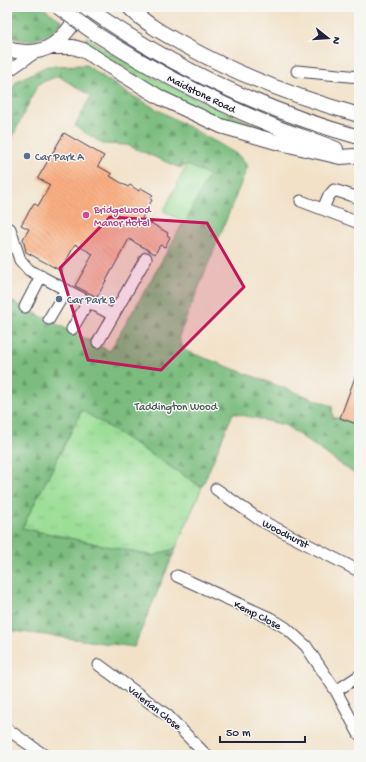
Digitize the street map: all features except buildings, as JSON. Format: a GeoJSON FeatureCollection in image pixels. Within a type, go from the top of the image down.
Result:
{"type":"FeatureCollection","features":[{"type":"Feature","properties":{"kind":"main road","name":"Maidstone Road"},"geometry":{"type":"LineString","coordinates":[[57,7],[134,59],[181,84],[282,129],[357,156]]}},
{"type":"Feature","properties":{"kind":"main road"},"geometry":{"type":"LineString","coordinates":[[51,47],[65,35],[85,7],[143,45],[187,69],[242,95],[308,121],[359,137]]}},
{"type":"Feature","properties":{"kind":"main road"},"geometry":{"type":"LineString","coordinates":[[129,7],[145,21],[176,41],[237,72],[359,115]]}},
{"type":"Feature","properties":{"kind":"main road"},"geometry":{"type":"LineString","coordinates":[[7,49],[36,52],[51,47],[62,46],[83,50],[160,98],[221,126],[276,142],[340,157],[357,156]]}},
{"type":"Feature","properties":{"kind":"street"},"geometry":{"type":"LineString","coordinates":[[7,72],[36,52]]}},
{"type":"Feature","properties":{"kind":"street"},"geometry":{"type":"LineString","coordinates":[[297,71],[359,77]]}},
{"type":"Feature","properties":{"kind":"street"},"geometry":{"type":"LineString","coordinates":[[323,209],[328,197],[334,190],[359,198]]}},
{"type":"Feature","properties":{"kind":"street"},"geometry":{"type":"LineString","coordinates":[[301,200],[359,223]]}},
{"type":"Feature","properties":{"kind":"street"},"geometry":{"type":"LineString","coordinates":[[7,230],[10,229],[20,260],[29,270],[113,315]]}},
{"type":"Feature","properties":{"kind":"street"},"geometry":{"type":"LineString","coordinates":[[98,342],[146,258]]}},
{"type":"Feature","properties":{"kind":"street"},"geometry":{"type":"LineString","coordinates":[[24,306],[41,276]]}},
{"type":"Feature","properties":{"kind":"street"},"geometry":{"type":"LineString","coordinates":[[49,319],[66,290]]}},
{"type":"Feature","properties":{"kind":"street"},"geometry":{"type":"LineString","coordinates":[[72,329],[88,302]]}},
{"type":"Feature","properties":{"kind":"street","name":"Woodhurst"},"geometry":{"type":"LineString","coordinates":[[216,489],[260,520],[359,571]]}},
{"type":"Feature","properties":{"kind":"street","name":"Kemp Close"},"geometry":{"type":"LineString","coordinates":[[177,576],[270,618],[286,628],[306,646],[336,691],[359,734]]}},
{"type":"Feature","properties":{"kind":"street","name":"Valerian Close"},"geometry":{"type":"LineString","coordinates":[[99,664],[168,716],[190,736],[206,755]]}},
{"type":"Feature","properties":{"kind":"street"},"geometry":{"type":"LineString","coordinates":[[336,691],[359,676]]}},
{"type":"Feature","properties":{"kind":"street"},"geometry":{"type":"LineString","coordinates":[[7,729],[44,755]]}},
{"type":"Feature","properties":{"kind":"highlighted area"},"geometry":{"type":"Polygon","coordinates":[[[110,217],[207,223],[244,287],[161,370],[88,360],[60,268],[110,217]]]}},
{"type":"Feature","properties":{"kind":"green space"},"geometry":{"type":"Polygon","coordinates":[[[7,7],[42,7],[62,21],[51,32],[38,39],[23,40],[15,38],[7,35],[7,7]]]}},
{"type":"Feature","properties":{"kind":"green space"},"geometry":{"type":"Polygon","coordinates":[[[86,37],[128,64],[150,76],[217,109],[263,128],[262,133],[234,124],[181,101],[147,82],[86,44],[86,37]]]}},
{"type":"Feature","properties":{"kind":"green space","name":"Taddington Wood"},"geometry":{"type":"Polygon","coordinates":[[[86,65],[124,91],[238,155],[248,166],[179,336],[181,344],[186,351],[332,406],[333,418],[339,418],[359,425],[359,477],[285,425],[233,413],[202,487],[82,410],[22,528],[153,556],[176,548],[134,647],[7,630],[7,299],[110,351],[173,242],[208,175],[187,165],[180,168],[127,145],[103,144],[75,126],[91,96],[58,76],[38,84],[12,138],[7,135],[7,98],[17,81],[47,66],[86,65]]]}},
{"type":"Feature","properties":{"kind":"green space"},"geometry":{"type":"Polygon","coordinates":[[[187,165],[209,175],[185,222],[164,211],[187,165]]]}},
{"type":"Feature","properties":{"kind":"green space"},"geometry":{"type":"Polygon","coordinates":[[[82,410],[202,487],[176,548],[154,556],[22,528],[82,410]]]}},
{"type":"Feature","properties":{"kind":"place","name":"Car Park A"},"geometry":{"type":"Point","coordinates":[27,156]}},
{"type":"Feature","properties":{"kind":"place","name":"Bridgewood Manor Hotel"},"geometry":{"type":"Point","coordinates":[86,215]}},
{"type":"Feature","properties":{"kind":"place","name":"Car Park B"},"geometry":{"type":"Point","coordinates":[59,299]}}]}
